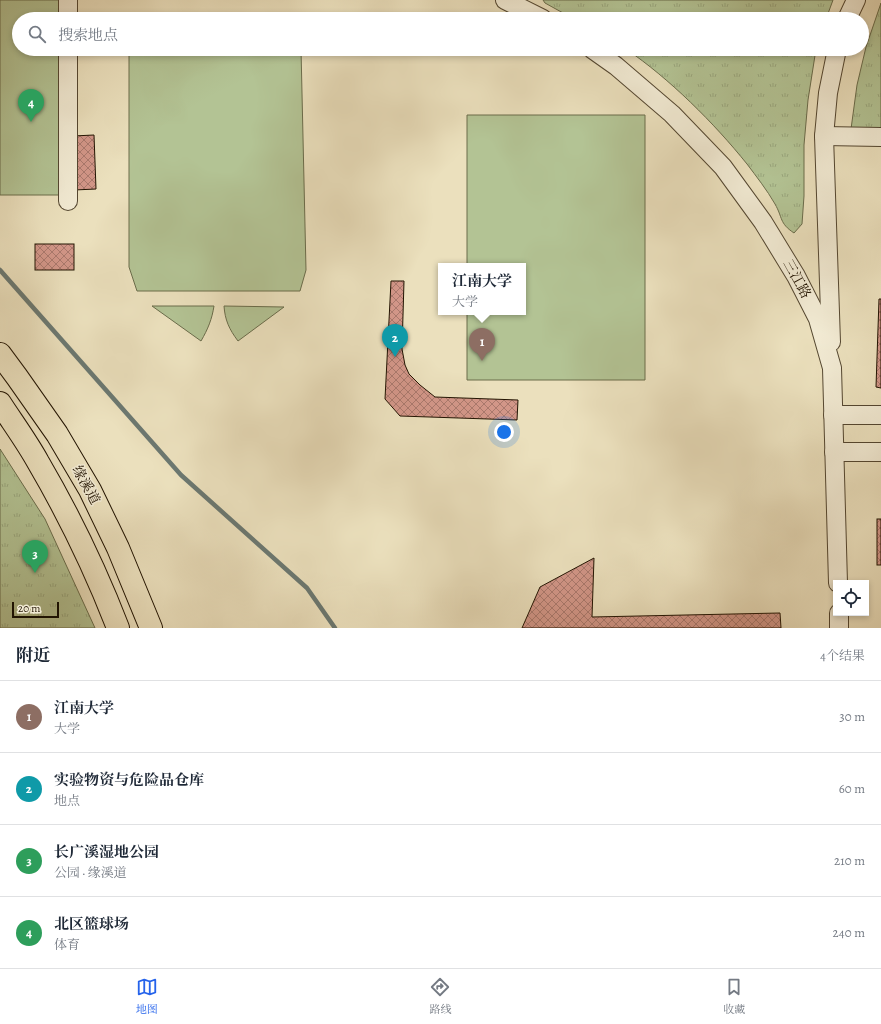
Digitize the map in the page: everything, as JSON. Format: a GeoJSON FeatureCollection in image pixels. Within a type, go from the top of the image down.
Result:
{"type":"FeatureCollection","features":[{"type":"Feature","properties":{"kind":"main road","name":"缘溪道"},"geometry":{"type":"LineString","coordinates":[[0,354],[57,434],[90,490],[118,548],[152,628]]}},
{"type":"Feature","properties":{"kind":"main road"},"geometry":{"type":"LineString","coordinates":[[0,403],[38,462],[71,522],[101,585],[118,628]]}},
{"type":"Feature","properties":{"kind":"street"},"geometry":{"type":"LineString","coordinates":[[68,0],[68,12]]}},
{"type":"Feature","properties":{"kind":"street"},"geometry":{"type":"LineString","coordinates":[[505,0],[529,12]]}},
{"type":"Feature","properties":{"kind":"street"},"geometry":{"type":"LineString","coordinates":[[850,12],[856,0]]}},
{"type":"Feature","properties":{"kind":"street"},"geometry":{"type":"LineString","coordinates":[[68,56],[68,201]]}},
{"type":"Feature","properties":{"kind":"street","name":"三江路"},"geometry":{"type":"LineString","coordinates":[[602,56],[616,66],[672,114],[723,167],[763,222],[796,276],[818,319],[832,368],[838,580]]}},
{"type":"Feature","properties":{"kind":"street"},"geometry":{"type":"LineString","coordinates":[[832,368],[824,136],[828,93],[836,56]]}},
{"type":"Feature","properties":{"kind":"street"},"geometry":{"type":"LineString","coordinates":[[824,136],[881,137]]}},
{"type":"Feature","properties":{"kind":"street"},"geometry":{"type":"LineString","coordinates":[[833,415],[881,415]]}},
{"type":"Feature","properties":{"kind":"street"},"geometry":{"type":"LineString","coordinates":[[834,452],[881,452]]}},
{"type":"Feature","properties":{"kind":"street"},"geometry":{"type":"LineString","coordinates":[[839,616],[839,628]]}},
{"type":"Feature","properties":{"kind":"green space"},"geometry":{"type":"Polygon","coordinates":[[[0,0],[63,0],[63,12],[12,12],[12,56],[63,56],[63,195],[0,195],[0,0]]]}},
{"type":"Feature","properties":{"kind":"green space"},"geometry":{"type":"Polygon","coordinates":[[[543,0],[833,0],[829,12],[561,12],[545,3],[543,0]]]}},
{"type":"Feature","properties":{"kind":"green space"},"geometry":{"type":"Polygon","coordinates":[[[881,3],[881,129],[851,129],[857,85],[864,56],[869,56],[869,38],[881,3]]]}},
{"type":"Feature","properties":{"kind":"green space"},"geometry":{"type":"Polygon","coordinates":[[[129,56],[301,56],[306,270],[300,291],[137,291],[129,267],[129,56]]]}},
{"type":"Feature","properties":{"kind":"green space"},"geometry":{"type":"Polygon","coordinates":[[[635,56],[815,56],[808,100],[804,145],[804,196],[802,224],[794,233],[784,223],[775,204],[758,178],[720,133],[691,102],[635,56]]]}},
{"type":"Feature","properties":{"kind":"green space"},"geometry":{"type":"Polygon","coordinates":[[[467,115],[645,115],[645,380],[467,380],[467,315],[526,315],[526,263],[467,263],[467,115]]]}},
{"type":"Feature","properties":{"kind":"green space"},"geometry":{"type":"Polygon","coordinates":[[[152,306],[214,306],[209,324],[201,341],[152,306]]]}},
{"type":"Feature","properties":{"kind":"green space"},"geometry":{"type":"Polygon","coordinates":[[[224,306],[284,307],[238,341],[228,324],[224,306]]]}},
{"type":"Feature","properties":{"kind":"green space"},"geometry":{"type":"Polygon","coordinates":[[[0,449],[45,519],[95,628],[0,628],[0,449]]]}},
{"type":"Feature","properties":{"kind":"building"},"geometry":{"type":"Polygon","coordinates":[[[94,135],[96,189],[74,190],[73,136],[94,135]]]}},
{"type":"Feature","properties":{"kind":"building"},"geometry":{"type":"Polygon","coordinates":[[[35,244],[74,244],[74,270],[35,270],[35,244]]]}},
{"type":"Feature","properties":{"kind":"building"},"geometry":{"type":"Polygon","coordinates":[[[391,281],[404,281],[402,349],[405,365],[409,374],[435,397],[518,400],[517,420],[400,416],[385,399],[391,281]]]}},
{"type":"Feature","properties":{"kind":"building"},"geometry":{"type":"Polygon","coordinates":[[[879,299],[881,299],[881,388],[876,387],[879,299]]]}},
{"type":"Feature","properties":{"kind":"building"},"geometry":{"type":"Polygon","coordinates":[[[877,519],[881,519],[881,565],[877,565],[877,519]]]}},
{"type":"Feature","properties":{"kind":"building"},"geometry":{"type":"Polygon","coordinates":[[[594,558],[592,617],[780,613],[781,628],[522,628],[540,587],[594,558]]]}},
{"type":"Feature","properties":{"kind":"waterway"},"geometry":{"type":"LineString","coordinates":[[0,270],[181,475],[307,588],[335,628]]}},
{"type":"Feature","properties":{"kind":"place","name":"北区篮球场"},"geometry":{"type":"Point","coordinates":[31,122]}},
{"type":"Feature","properties":{"kind":"place","name":"实验物资与危险品仓库"},"geometry":{"type":"Point","coordinates":[395,357]}},
{"type":"Feature","properties":{"kind":"place","name":"江南大学"},"geometry":{"type":"Point","coordinates":[482,361]}},
{"type":"Feature","properties":{"kind":"place","name":"长广溪湿地公园"},"geometry":{"type":"Point","coordinates":[35,573]}}]}
